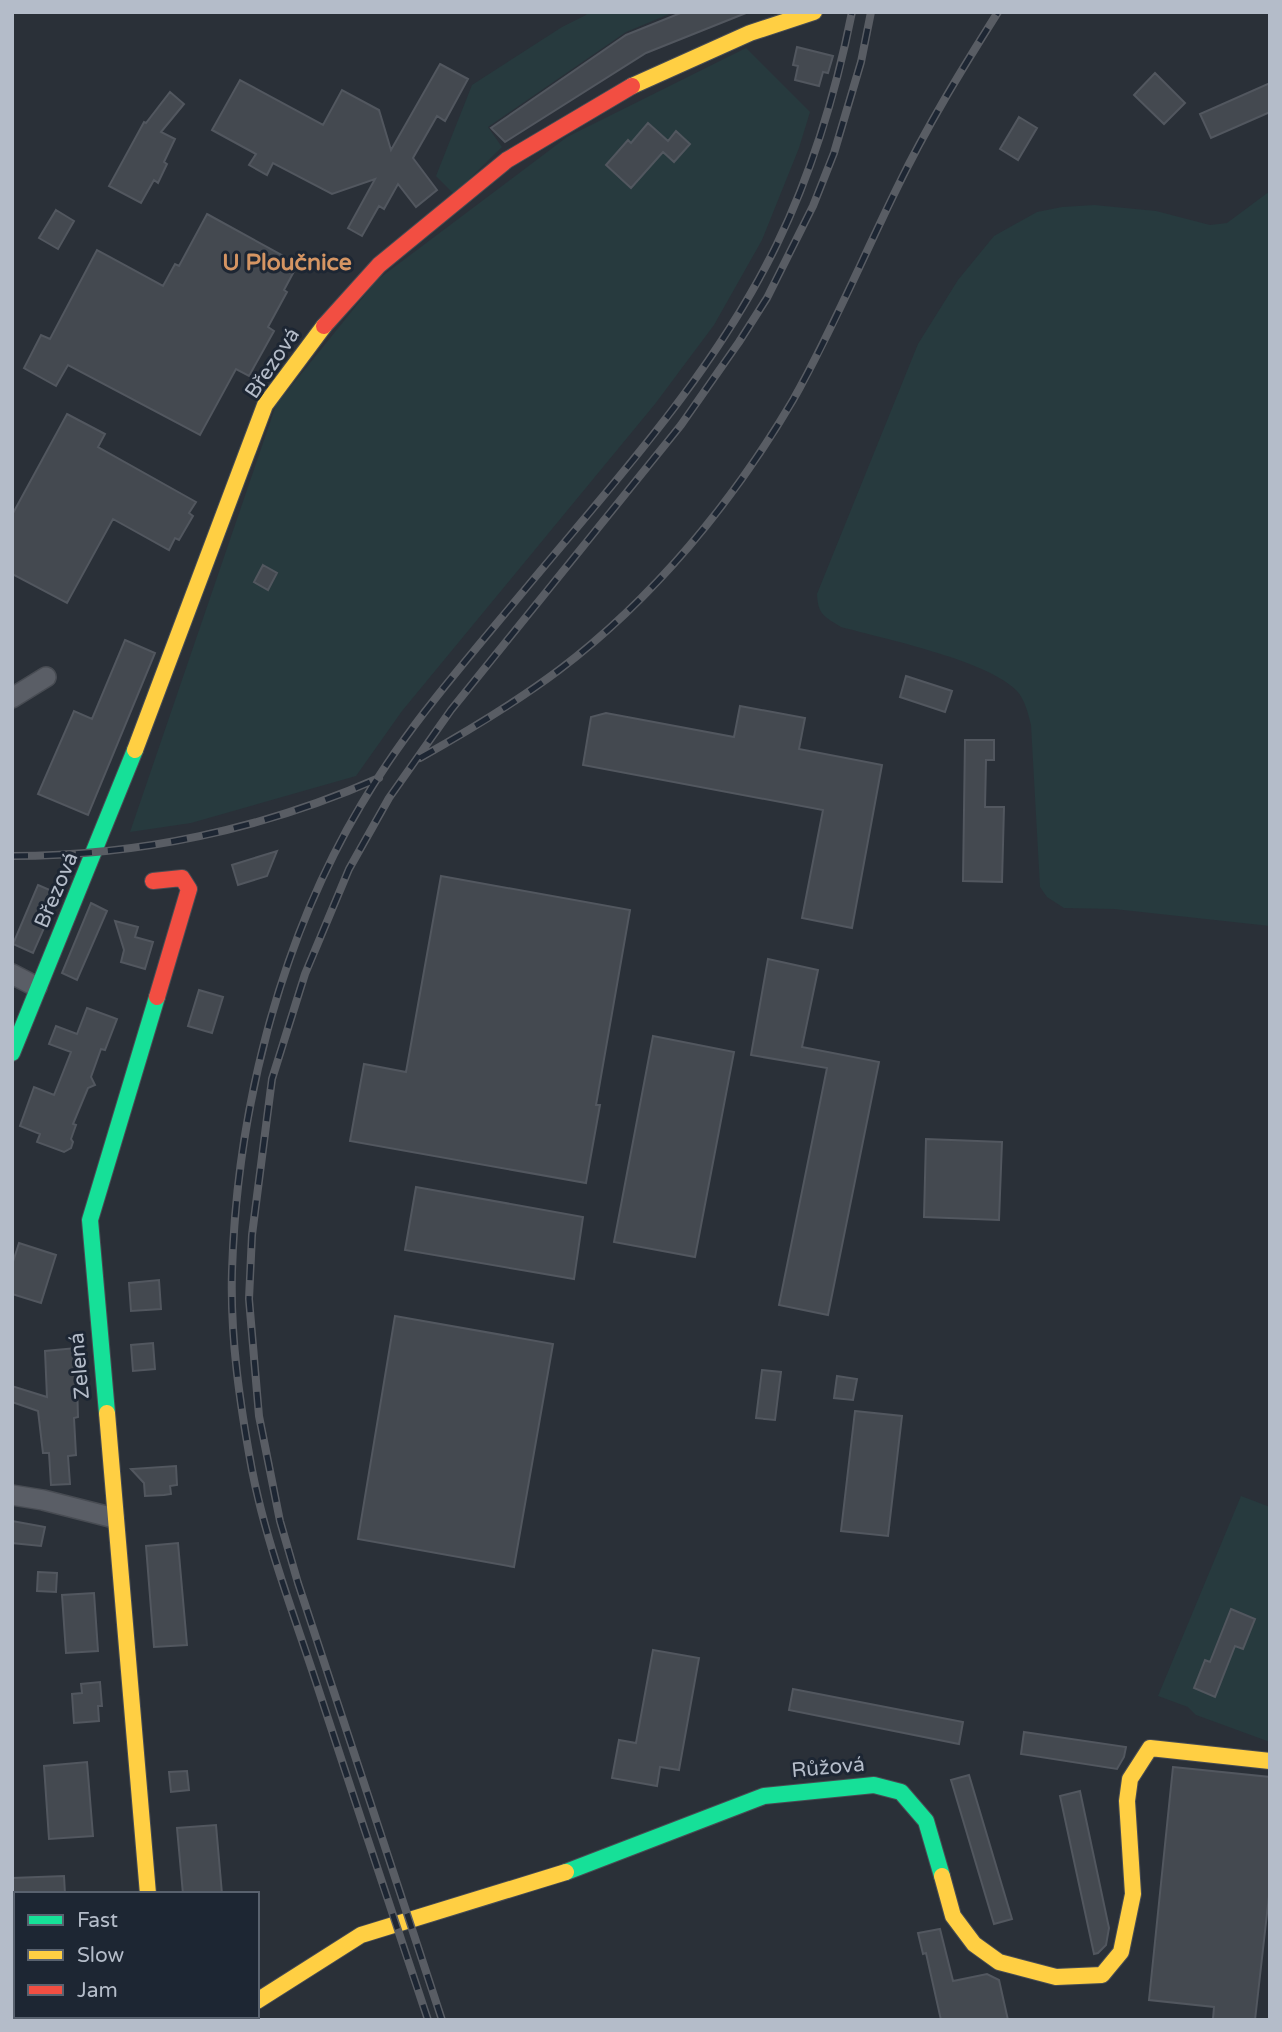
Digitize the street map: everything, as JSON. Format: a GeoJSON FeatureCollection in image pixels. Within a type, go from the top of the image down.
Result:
{"type":"FeatureCollection","features":[{"type":"Feature","properties":{"kind":"street","name":"Březová"},"geometry":{"type":"LineString","coordinates":[[12,1053],[162,685],[265,405],[321,329],[379,265],[507,160],[625,89],[750,33],[814,12]]}},
{"type":"Feature","properties":{"kind":"street"},"geometry":{"type":"LineString","coordinates":[[12,698],[46,677]]}},
{"type":"Feature","properties":{"kind":"street","name":"Zelená"},"geometry":{"type":"LineString","coordinates":[[148,1892],[90,1220],[189,889],[182,878],[153,881]]}},
{"type":"Feature","properties":{"kind":"street"},"geometry":{"type":"LineString","coordinates":[[12,974],[37,987]]}},
{"type":"Feature","properties":{"kind":"street"},"geometry":{"type":"LineString","coordinates":[[12,1495],[114,1518]]}},
{"type":"Feature","properties":{"kind":"street","name":"Růžová"},"geometry":{"type":"LineString","coordinates":[[259,1999],[360,1935],[556,1876],[764,1796],[874,1785],[901,1792],[926,1821],[953,1916],[974,1944],[999,1962],[1051,1976],[1102,1975],[1121,1952],[1133,1894],[1127,1801],[1130,1779],[1150,1748],[1270,1761]]}},
{"type":"Feature","properties":{"kind":"green space"},"geometry":{"type":"Polygon","coordinates":[[[588,12],[674,12],[626,32],[488,127],[502,147],[454,194],[436,176],[472,85],[588,12]]]}},
{"type":"Feature","properties":{"kind":"green space"},"geometry":{"type":"Polygon","coordinates":[[[746,48],[810,112],[799,148],[762,240],[714,325],[655,404],[402,711],[356,776],[191,823],[130,832],[276,405],[377,280],[567,137],[746,48]]]}},
{"type":"Feature","properties":{"kind":"green space"},"geometry":{"type":"Polygon","coordinates":[[[1270,191],[1270,926],[1114,909],[1064,908],[1047,897],[1040,887],[1031,725],[1017,691],[1003,680],[960,660],[841,627],[823,614],[817,594],[918,344],[958,280],[994,236],[1037,212],[1094,205],[1156,211],[1210,225],[1227,223],[1270,191]]]}},
{"type":"Feature","properties":{"kind":"green space"},"geometry":{"type":"Polygon","coordinates":[[[1241,1496],[1270,1507],[1270,1742],[1196,1715],[1188,1707],[1158,1696],[1241,1496]]]}},
{"type":"Feature","properties":{"kind":"building"},"geometry":{"type":"Polygon","coordinates":[[[683,12],[746,13],[646,53],[505,142],[491,128],[626,35],[683,12]]]}},
{"type":"Feature","properties":{"kind":"building"},"geometry":{"type":"Polygon","coordinates":[[[797,47],[833,56],[828,73],[823,72],[819,86],[795,80],[798,66],[793,65],[797,47]]]}},
{"type":"Feature","properties":{"kind":"building"},"geometry":{"type":"Polygon","coordinates":[[[440,64],[468,79],[445,121],[437,116],[413,158],[437,190],[416,207],[398,184],[384,209],[379,206],[362,236],[348,228],[375,179],[332,194],[273,163],[267,175],[249,165],[256,154],[212,130],[240,80],[323,125],[342,90],[379,110],[391,150],[440,64]]]}},
{"type":"Feature","properties":{"kind":"building"},"geometry":{"type":"Polygon","coordinates":[[[1155,73],[1185,103],[1164,124],[1134,95],[1155,73]]]}},
{"type":"Feature","properties":{"kind":"building"},"geometry":{"type":"Polygon","coordinates":[[[1270,83],[1270,112],[1211,138],[1200,114],[1270,83]]]}},
{"type":"Feature","properties":{"kind":"building"},"geometry":{"type":"Polygon","coordinates":[[[170,92],[184,104],[161,132],[175,139],[158,183],[154,180],[141,203],[109,186],[144,122],[146,123],[170,92]]]}},
{"type":"Feature","properties":{"kind":"building"},"geometry":{"type":"Polygon","coordinates":[[[1019,117],[1037,128],[1018,160],[1000,149],[1019,117]]]}},
{"type":"Feature","properties":{"kind":"building"},"geometry":{"type":"Polygon","coordinates":[[[648,123],[668,141],[676,131],[690,144],[674,162],[663,152],[631,188],[606,165],[628,140],[631,143],[648,123]]]}},
{"type":"Feature","properties":{"kind":"building"},"geometry":{"type":"Polygon","coordinates":[[[56,210],[74,221],[58,249],[39,238],[56,210]]]}},
{"type":"Feature","properties":{"kind":"building"},"geometry":{"type":"Polygon","coordinates":[[[207,214],[298,264],[284,290],[287,292],[268,327],[274,331],[249,376],[236,369],[200,435],[68,365],[56,386],[24,368],[41,335],[50,339],[97,250],[163,286],[175,264],[179,266],[207,214]]]}},
{"type":"Feature","properties":{"kind":"building"},"geometry":{"type":"Polygon","coordinates":[[[67,414],[105,434],[98,447],[196,502],[189,513],[193,516],[179,540],[175,538],[169,550],[113,519],[67,603],[12,574],[12,515],[67,414]]]}},
{"type":"Feature","properties":{"kind":"building"},"geometry":{"type":"Polygon","coordinates":[[[263,565],[277,573],[268,590],[254,582],[263,565]]]}},
{"type":"Feature","properties":{"kind":"building"},"geometry":{"type":"Polygon","coordinates":[[[125,640],[155,653],[88,815],[38,794],[74,711],[92,719],[125,640]]]}},
{"type":"Feature","properties":{"kind":"building"},"geometry":{"type":"Polygon","coordinates":[[[906,676],[952,691],[945,712],[900,697],[906,676]]]}},
{"type":"Feature","properties":{"kind":"building"},"geometry":{"type":"Polygon","coordinates":[[[740,706],[805,718],[799,749],[882,765],[852,928],[802,918],[823,810],[583,765],[591,717],[606,713],[734,737],[740,706]]]}},
{"type":"Feature","properties":{"kind":"building"},"geometry":{"type":"Polygon","coordinates":[[[965,740],[994,740],[994,760],[986,760],[985,807],[1004,807],[1002,882],[963,881],[965,740]]]}},
{"type":"Feature","properties":{"kind":"building"},"geometry":{"type":"Polygon","coordinates":[[[277,851],[267,876],[238,885],[232,865],[277,851]]]}},
{"type":"Feature","properties":{"kind":"building"},"geometry":{"type":"Polygon","coordinates":[[[441,876],[630,910],[596,1105],[600,1105],[586,1183],[350,1141],[364,1064],[406,1072],[441,876]]]}},
{"type":"Feature","properties":{"kind":"building"},"geometry":{"type":"Polygon","coordinates":[[[38,885],[59,894],[33,953],[13,944],[38,885]]]}},
{"type":"Feature","properties":{"kind":"building"},"geometry":{"type":"Polygon","coordinates":[[[91,903],[107,911],[77,980],[62,973],[91,903]]]}},
{"type":"Feature","properties":{"kind":"building"},"geometry":{"type":"Polygon","coordinates":[[[115,921],[138,927],[135,937],[153,942],[145,969],[121,962],[124,950],[115,921]]]}},
{"type":"Feature","properties":{"kind":"building"},"geometry":{"type":"Polygon","coordinates":[[[768,959],[818,970],[802,1047],[879,1062],[828,1315],[779,1305],[827,1068],[751,1055],[768,959]]]}},
{"type":"Feature","properties":{"kind":"building"},"geometry":{"type":"Polygon","coordinates":[[[199,990],[223,997],[212,1033],[188,1026],[199,990]]]}},
{"type":"Feature","properties":{"kind":"building"},"geometry":{"type":"Polygon","coordinates":[[[87,1008],[117,1019],[105,1050],[101,1049],[91,1077],[95,1085],[88,1088],[73,1124],[76,1125],[71,1148],[64,1152],[37,1142],[40,1134],[20,1126],[34,1087],[54,1095],[71,1052],[49,1044],[56,1026],[77,1034],[87,1008]]]}},
{"type":"Feature","properties":{"kind":"building"},"geometry":{"type":"Polygon","coordinates":[[[653,1036],[734,1052],[695,1257],[614,1242],[653,1036]]]}},
{"type":"Feature","properties":{"kind":"building"},"geometry":{"type":"Polygon","coordinates":[[[926,1139],[1002,1142],[999,1220],[924,1217],[926,1139]]]}},
{"type":"Feature","properties":{"kind":"building"},"geometry":{"type":"Polygon","coordinates":[[[416,1187],[583,1217],[574,1279],[405,1250],[416,1187]]]}},
{"type":"Feature","properties":{"kind":"building"},"geometry":{"type":"Polygon","coordinates":[[[19,1243],[56,1255],[41,1303],[12,1294],[12,1265],[19,1243]]]}},
{"type":"Feature","properties":{"kind":"building"},"geometry":{"type":"Polygon","coordinates":[[[159,1280],[161,1309],[131,1311],[129,1283],[159,1280]]]}},
{"type":"Feature","properties":{"kind":"building"},"geometry":{"type":"Polygon","coordinates":[[[395,1316],[553,1344],[514,1567],[358,1539],[395,1316]]]}},
{"type":"Feature","properties":{"kind":"building"},"geometry":{"type":"Polygon","coordinates":[[[153,1343],[155,1369],[133,1371],[131,1345],[153,1343]]]}},
{"type":"Feature","properties":{"kind":"building"},"geometry":{"type":"Polygon","coordinates":[[[76,1348],[76,1455],[68,1456],[70,1484],[51,1485],[49,1453],[43,1453],[38,1411],[12,1402],[12,1386],[47,1397],[45,1351],[76,1348]]]}},
{"type":"Feature","properties":{"kind":"building"},"geometry":{"type":"Polygon","coordinates":[[[762,1370],[781,1372],[775,1420],[756,1418],[762,1370]]]}},
{"type":"Feature","properties":{"kind":"building"},"geometry":{"type":"Polygon","coordinates":[[[837,1376],[857,1379],[853,1400],[834,1398],[837,1376]]]}},
{"type":"Feature","properties":{"kind":"building"},"geometry":{"type":"Polygon","coordinates":[[[855,1411],[902,1416],[888,1536],[841,1531],[855,1411]]]}},
{"type":"Feature","properties":{"kind":"building"},"geometry":{"type":"Polygon","coordinates":[[[176,1466],[177,1485],[170,1486],[171,1494],[164,1495],[145,1496],[144,1483],[131,1469],[176,1466]]]}},
{"type":"Feature","properties":{"kind":"building"},"geometry":{"type":"Polygon","coordinates":[[[12,1521],[45,1527],[41,1546],[12,1543],[12,1521]]]}},
{"type":"Feature","properties":{"kind":"building"},"geometry":{"type":"Polygon","coordinates":[[[178,1543],[187,1645],[154,1647],[146,1546],[178,1543]]]}},
{"type":"Feature","properties":{"kind":"building"},"geometry":{"type":"Polygon","coordinates":[[[38,1572],[57,1573],[56,1592],[37,1591],[38,1572]]]}},
{"type":"Feature","properties":{"kind":"building"},"geometry":{"type":"Polygon","coordinates":[[[94,1593],[98,1651],[66,1653],[62,1595],[94,1593]]]}},
{"type":"Feature","properties":{"kind":"building"},"geometry":{"type":"Polygon","coordinates":[[[1231,1609],[1255,1619],[1243,1649],[1235,1646],[1215,1697],[1194,1688],[1205,1660],[1210,1662],[1231,1609]]]}},
{"type":"Feature","properties":{"kind":"building"},"geometry":{"type":"Polygon","coordinates":[[[653,1650],[699,1658],[679,1770],[660,1767],[657,1786],[612,1778],[619,1740],[636,1743],[653,1650]]]}},
{"type":"Feature","properties":{"kind":"building"},"geometry":{"type":"Polygon","coordinates":[[[100,1682],[102,1706],[98,1706],[99,1721],[74,1723],[72,1694],[82,1693],[81,1684],[100,1682]]]}},
{"type":"Feature","properties":{"kind":"building"},"geometry":{"type":"Polygon","coordinates":[[[793,1689],[963,1722],[959,1744],[789,1710],[793,1689]]]}},
{"type":"Feature","properties":{"kind":"building"},"geometry":{"type":"Polygon","coordinates":[[[1024,1732],[1126,1747],[1117,1769],[1021,1754],[1024,1732]]]}},
{"type":"Feature","properties":{"kind":"building"},"geometry":{"type":"Polygon","coordinates":[[[87,1762],[93,1836],[49,1839],[44,1766],[87,1762]]]}},
{"type":"Feature","properties":{"kind":"building"},"geometry":{"type":"Polygon","coordinates":[[[1173,1767],[1270,1777],[1270,1887],[1255,2020],[1213,2019],[1214,2007],[1149,2000],[1173,1767]]]}},
{"type":"Feature","properties":{"kind":"building"},"geometry":{"type":"Polygon","coordinates":[[[187,1771],[189,1790],[171,1792],[169,1772],[187,1771]]]}},
{"type":"Feature","properties":{"kind":"building"},"geometry":{"type":"Polygon","coordinates":[[[969,1775],[1012,1919],[994,1924],[951,1780],[969,1775]]]}},
{"type":"Feature","properties":{"kind":"building"},"geometry":{"type":"Polygon","coordinates":[[[1080,1791],[1109,1928],[1106,1945],[1094,1954],[1060,1796],[1080,1791]]]}},
{"type":"Feature","properties":{"kind":"building"},"geometry":{"type":"Polygon","coordinates":[[[216,1825],[222,1892],[183,1892],[177,1828],[216,1825]]]}},
{"type":"Feature","properties":{"kind":"building"},"geometry":{"type":"Polygon","coordinates":[[[64,1876],[65,1892],[12,1894],[12,1878],[64,1876]]]}},
{"type":"Feature","properties":{"kind":"building"},"geometry":{"type":"Polygon","coordinates":[[[940,1929],[953,1981],[987,1974],[999,1980],[1008,2020],[941,2020],[926,1953],[923,1954],[918,1933],[940,1929]]]}},
{"type":"Feature","properties":{"kind":"railway"},"geometry":{"type":"LineString","coordinates":[[428,2020],[281,1577],[252,1470],[237,1371],[232,1271],[243,1150],[253,1090],[285,971],[307,914],[332,858],[379,776],[437,696],[660,426],[693,383],[752,292],[802,188],[831,101],[852,12]]}},
{"type":"Feature","properties":{"kind":"railway"},"geometry":{"type":"LineString","coordinates":[[442,2020],[298,1583],[280,1521],[259,1416],[249,1299],[252,1235],[272,1079],[305,974],[349,869],[389,798],[451,710],[681,425],[767,298],[813,206],[834,153],[861,62],[871,12]]}},
{"type":"Feature","properties":{"kind":"railway"},"geometry":{"type":"LineString","coordinates":[[420,758],[525,694],[594,642],[659,580],[717,512],[770,438],[793,400],[921,142],[998,12]]}},
{"type":"Feature","properties":{"kind":"railway"},"geometry":{"type":"LineString","coordinates":[[12,856],[106,851],[200,836],[291,812],[379,778]]}},
{"type":"Feature","properties":{"kind":"traffic: fast"},"geometry":{"type":"LineString","coordinates":[[12,1053],[135,750]]}},
{"type":"Feature","properties":{"kind":"traffic: fast"},"geometry":{"type":"LineString","coordinates":[[107,1413],[90,1220],[157,997]]}},
{"type":"Feature","properties":{"kind":"traffic: fast"},"geometry":{"type":"LineString","coordinates":[[566,1872],[764,1796],[874,1785],[901,1792],[926,1821],[942,1876]]}},
{"type":"Feature","properties":{"kind":"traffic: slow"},"geometry":{"type":"LineString","coordinates":[[632,86],[750,33],[814,12]]}},
{"type":"Feature","properties":{"kind":"traffic: slow"},"geometry":{"type":"LineString","coordinates":[[135,750],[265,405],[324,326]]}},
{"type":"Feature","properties":{"kind":"traffic: slow"},"geometry":{"type":"LineString","coordinates":[[107,1413],[148,1892]]}},
{"type":"Feature","properties":{"kind":"traffic: slow"},"geometry":{"type":"LineString","coordinates":[[942,1876],[953,1916],[974,1944],[999,1962],[1056,1977],[1102,1975],[1121,1952],[1133,1894],[1127,1801],[1130,1779],[1150,1748],[1270,1761]]}},
{"type":"Feature","properties":{"kind":"traffic: slow"},"geometry":{"type":"LineString","coordinates":[[259,2000],[361,1935],[566,1872]]}},
{"type":"Feature","properties":{"kind":"traffic: jam"},"geometry":{"type":"LineString","coordinates":[[324,326],[379,265],[507,160],[632,86]]}},
{"type":"Feature","properties":{"kind":"traffic: jam"},"geometry":{"type":"LineString","coordinates":[[153,881],[182,878],[189,889],[157,997]]}},
{"type":"Feature","properties":{"kind":"district","name":"U Ploučnice"},"geometry":{"type":"Point","coordinates":[287,262]}}]}
